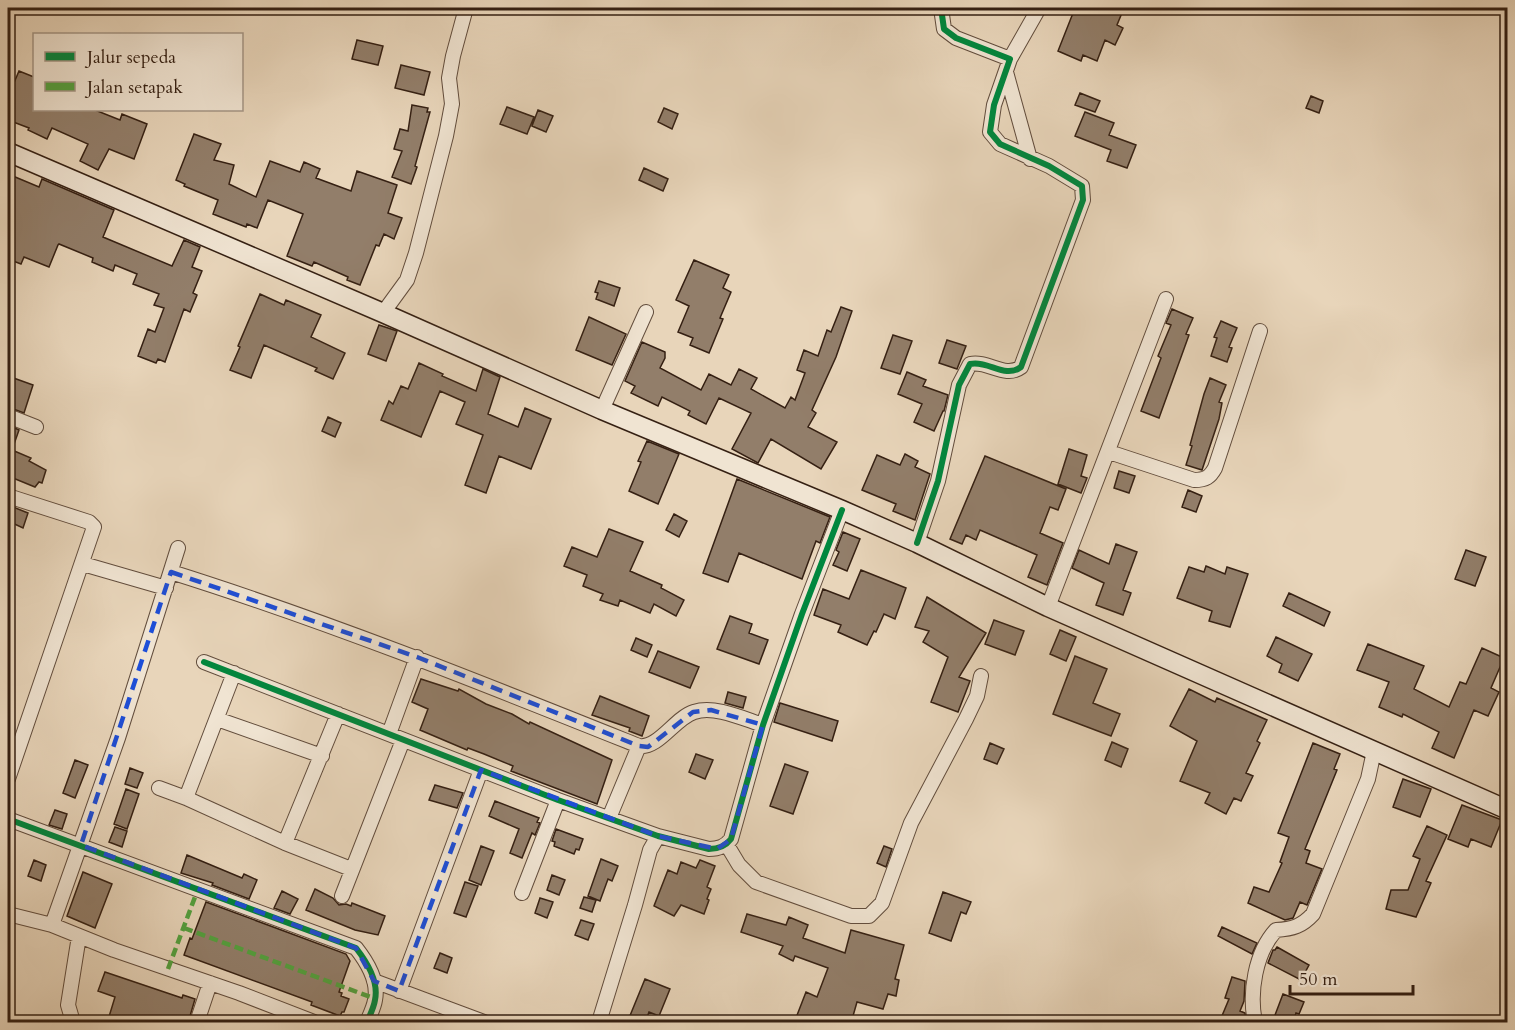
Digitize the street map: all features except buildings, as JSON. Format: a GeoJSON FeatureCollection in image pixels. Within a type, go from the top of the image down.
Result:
{"type":"FeatureCollection","features":[{"type":"Feature","properties":{"kind":"main road"},"geometry":{"type":"LineString","coordinates":[[8,152],[383,312],[602,410],[842,510],[917,543],[1048,607],[1508,810]]}},
{"type":"Feature","properties":{"kind":"street"},"geometry":{"type":"LineString","coordinates":[[383,312],[407,280],[416,253],[446,136],[452,104],[449,78],[466,8]]}},
{"type":"Feature","properties":{"kind":"street"},"geometry":{"type":"LineString","coordinates":[[941,8],[944,29],[1008,66],[1030,159]]}},
{"type":"Feature","properties":{"kind":"street"},"geometry":{"type":"LineString","coordinates":[[917,543],[938,481],[959,385],[965,372],[970,364],[977,362],[1005,372],[1015,372],[1021,367],[1083,200],[1082,186],[1049,166],[1000,144],[990,132],[994,105],[1008,66],[1039,8]]}},
{"type":"Feature","properties":{"kind":"street"},"geometry":{"type":"LineString","coordinates":[[1048,607],[1166,299]]}},
{"type":"Feature","properties":{"kind":"street"},"geometry":{"type":"LineString","coordinates":[[602,410],[646,312]]}},
{"type":"Feature","properties":{"kind":"street"},"geometry":{"type":"LineString","coordinates":[[1109,452],[1194,480],[1204,480],[1210,477],[1215,468],[1260,331]]}},
{"type":"Feature","properties":{"kind":"street"},"geometry":{"type":"LineString","coordinates":[[8,416],[36,427]]}},
{"type":"Feature","properties":{"kind":"street"},"geometry":{"type":"LineString","coordinates":[[8,496],[89,522],[94,527],[8,779]]}},
{"type":"Feature","properties":{"kind":"street"},"geometry":{"type":"LineString","coordinates":[[204,662],[558,801],[658,836],[717,849],[727,844],[733,830],[764,725],[802,614],[842,510]]}},
{"type":"Feature","properties":{"kind":"street"},"geometry":{"type":"LineString","coordinates":[[52,925],[81,844],[178,548]]}},
{"type":"Feature","properties":{"kind":"street"},"geometry":{"type":"LineString","coordinates":[[83,564],[166,588]]}},
{"type":"Feature","properties":{"kind":"street"},"geometry":{"type":"LineString","coordinates":[[171,572],[235,592],[417,657],[639,746],[649,746],[693,712],[711,710],[764,725]]}},
{"type":"Feature","properties":{"kind":"street"},"geometry":{"type":"LineString","coordinates":[[389,734],[417,657]]}},
{"type":"Feature","properties":{"kind":"street"},"geometry":{"type":"LineString","coordinates":[[186,798],[234,673]]}},
{"type":"Feature","properties":{"kind":"street"},"geometry":{"type":"LineString","coordinates":[[727,844],[739,866],[756,882],[851,916],[869,916],[882,903],[911,823],[977,696],[981,676]]}},
{"type":"Feature","properties":{"kind":"street"},"geometry":{"type":"LineString","coordinates":[[285,843],[338,714]]}},
{"type":"Feature","properties":{"kind":"street"},"geometry":{"type":"LineString","coordinates":[[217,719],[322,756]]}},
{"type":"Feature","properties":{"kind":"street"},"geometry":{"type":"LineString","coordinates":[[342,896],[403,740]]}},
{"type":"Feature","properties":{"kind":"street"},"geometry":{"type":"LineString","coordinates":[[609,818],[639,746]]}},
{"type":"Feature","properties":{"kind":"street"},"geometry":{"type":"LineString","coordinates":[[1255,1023],[1252,1008],[1261,952],[1276,930],[1296,928],[1304,924],[1313,914],[1368,779],[1374,751]]}},
{"type":"Feature","properties":{"kind":"street"},"geometry":{"type":"LineString","coordinates":[[399,991],[481,770]]}},
{"type":"Feature","properties":{"kind":"street"},"geometry":{"type":"LineString","coordinates":[[159,788],[351,869]]}},
{"type":"Feature","properties":{"kind":"street"},"geometry":{"type":"LineString","coordinates":[[522,893],[558,801]]}},
{"type":"Feature","properties":{"kind":"street"},"geometry":{"type":"LineString","coordinates":[[8,819],[81,844],[356,948],[370,969],[374,981],[376,999],[368,1023]]}},
{"type":"Feature","properties":{"kind":"street"},"geometry":{"type":"LineString","coordinates":[[599,1023],[633,915],[650,850],[658,836]]}},
{"type":"Feature","properties":{"kind":"street"},"geometry":{"type":"LineString","coordinates":[[8,914],[52,925],[314,1023]]}},
{"type":"Feature","properties":{"kind":"street"},"geometry":{"type":"LineString","coordinates":[[73,1023],[68,1005],[80,936]]}},
{"type":"Feature","properties":{"kind":"street"},"geometry":{"type":"LineString","coordinates":[[374,981],[484,1023]]}},
{"type":"Feature","properties":{"kind":"street"},"geometry":{"type":"LineString","coordinates":[[197,1023],[210,983]]}},
{"type":"Feature","properties":{"kind":"highlighted area"},"geometry":{"type":"Polygon","coordinates":[[[171,572],[417,657],[639,746],[648,747],[693,712],[711,710],[763,725],[731,839],[717,849],[658,836],[481,770],[399,991],[374,981],[356,948],[81,845],[171,572]]]}},
{"type":"Feature","properties":{"kind":"marked path"},"geometry":{"type":"LineString","coordinates":[[168,969],[198,889]]}},
{"type":"Feature","properties":{"kind":"marked path"},"geometry":{"type":"LineString","coordinates":[[184,928],[376,999]]}},
{"type":"Feature","properties":{"kind":"cycle path"},"geometry":{"type":"LineString","coordinates":[[917,543],[938,481],[959,385],[970,364],[983,364],[1009,371],[1021,367],[1083,200],[1082,186],[1049,166],[1000,144],[990,132],[994,105],[1010,59],[956,38],[944,29],[941,8]]}},
{"type":"Feature","properties":{"kind":"cycle path"},"geometry":{"type":"LineString","coordinates":[[204,662],[558,800],[658,836],[709,849],[718,848],[731,839],[763,725],[842,510]]}},
{"type":"Feature","properties":{"kind":"cycle path"},"geometry":{"type":"LineString","coordinates":[[8,819],[356,948],[374,979],[376,993],[367,1022]]}}]}
